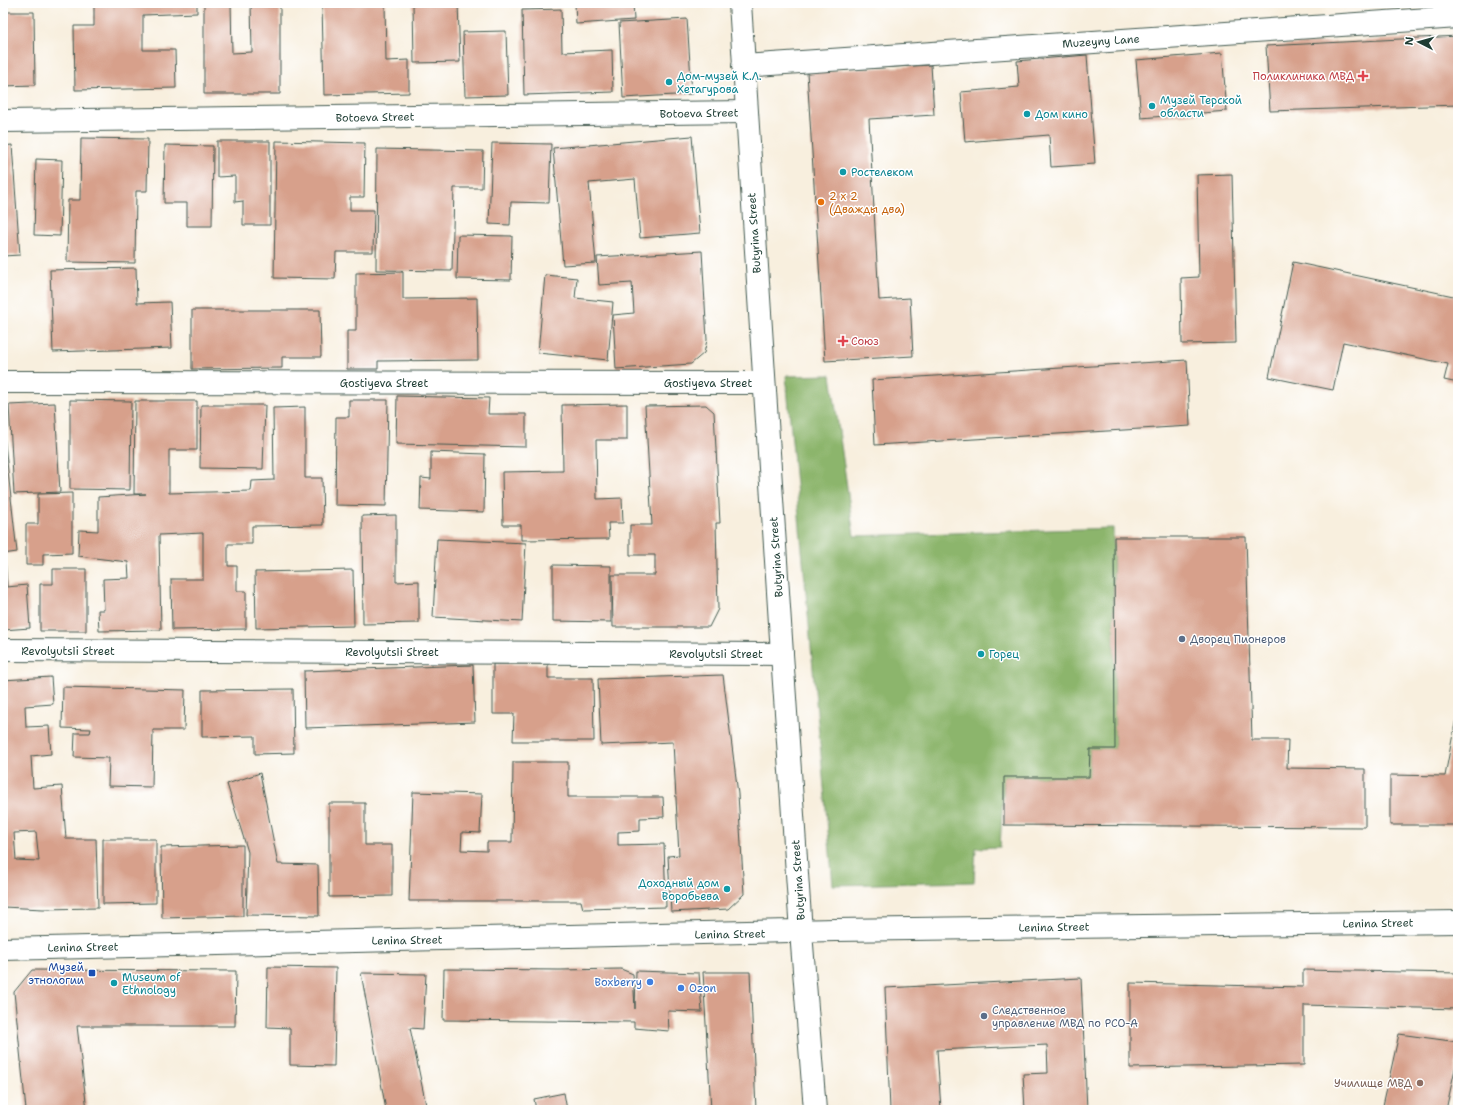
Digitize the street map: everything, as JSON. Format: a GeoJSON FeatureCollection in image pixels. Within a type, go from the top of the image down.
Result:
{"type":"FeatureCollection","features":[{"type":"Feature","properties":{"kind":"street","name":"Butyrina Street"},"geometry":{"type":"LineString","coordinates":[[740,3],[782,654],[815,1110]]}},
{"type":"Feature","properties":{"kind":"street","name":"Muzeyny Lane"},"geometry":{"type":"LineString","coordinates":[[744,66],[1458,17]]}},
{"type":"Feature","properties":{"kind":"street","name":"Botoeva Street"},"geometry":{"type":"LineString","coordinates":[[3,120],[746,112]]}},
{"type":"Feature","properties":{"kind":"street","name":"Gostiyeva Street"},"geometry":{"type":"LineString","coordinates":[[3,382],[764,383]]}},
{"type":"Feature","properties":{"kind":"street","name":"Revolyutsii Street"},"geometry":{"type":"LineString","coordinates":[[3,650],[782,654]]}},
{"type":"Feature","properties":{"kind":"street","name":"Lenina Street"},"geometry":{"type":"LineString","coordinates":[[3,949],[801,932],[1458,922]]}},
{"type":"Feature","properties":{"kind":"green space"},"geometry":{"type":"Polygon","coordinates":[[[831,375],[854,536],[1113,528],[1115,749],[1090,749],[1089,777],[1004,777],[1000,847],[976,848],[974,882],[833,885],[786,376],[831,375]]]}},
{"type":"Feature","properties":{"kind":"building"},"geometry":{"type":"Polygon","coordinates":[[[94,3],[197,3],[197,13],[143,15],[143,50],[175,50],[176,88],[75,90],[74,26],[94,26],[94,3]]]}},
{"type":"Feature","properties":{"kind":"building"},"geometry":{"type":"Polygon","coordinates":[[[204,3],[231,3],[232,53],[252,52],[251,3],[280,3],[280,94],[204,94],[204,3]]]}},
{"type":"Feature","properties":{"kind":"building"},"geometry":{"type":"Polygon","coordinates":[[[322,3],[385,3],[386,61],[409,60],[409,93],[324,95],[322,3]]]}},
{"type":"Feature","properties":{"kind":"building"},"geometry":{"type":"Polygon","coordinates":[[[413,3],[458,3],[460,62],[414,63],[413,3]]]}},
{"type":"Feature","properties":{"kind":"building"},"geometry":{"type":"Polygon","coordinates":[[[575,3],[633,3],[634,20],[576,24],[575,3]]]}},
{"type":"Feature","properties":{"kind":"building"},"geometry":{"type":"Polygon","coordinates":[[[561,9],[562,52],[612,50],[613,92],[524,95],[522,10],[561,9]]]}},
{"type":"Feature","properties":{"kind":"building"},"geometry":{"type":"Polygon","coordinates":[[[3,12],[34,12],[35,85],[3,86],[3,12]]]}},
{"type":"Feature","properties":{"kind":"building"},"geometry":{"type":"Polygon","coordinates":[[[687,19],[692,94],[623,98],[619,23],[687,19]]]}},
{"type":"Feature","properties":{"kind":"building"},"geometry":{"type":"Polygon","coordinates":[[[506,31],[508,95],[465,96],[463,32],[506,31]]]}},
{"type":"Feature","properties":{"kind":"building","name":"Поликлиника МВД"},"geometry":{"type":"Polygon","coordinates":[[[1458,36],[1458,105],[1270,111],[1266,46],[1458,36]]]}},
{"type":"Feature","properties":{"kind":"building"},"geometry":{"type":"Polygon","coordinates":[[[1222,53],[1227,111],[1141,118],[1136,60],[1222,53]]]}},
{"type":"Feature","properties":{"kind":"building","name":"Дом кино"},"geometry":{"type":"Polygon","coordinates":[[[1087,55],[1095,164],[1051,167],[1049,135],[965,142],[961,92],[1019,87],[1017,61],[1087,55]]]}},
{"type":"Feature","properties":{"kind":"building"},"geometry":{"type":"Polygon","coordinates":[[[931,65],[934,115],[869,119],[879,300],[910,298],[913,356],[825,361],[807,72],[931,65]]]}},
{"type":"Feature","properties":{"kind":"building"},"geometry":{"type":"Polygon","coordinates":[[[692,136],[700,233],[640,238],[635,179],[589,183],[596,263],[563,265],[553,148],[692,136]]]}},
{"type":"Feature","properties":{"kind":"building"},"geometry":{"type":"Polygon","coordinates":[[[81,138],[148,139],[147,191],[136,191],[135,263],[67,262],[68,200],[80,200],[81,138]]]}},
{"type":"Feature","properties":{"kind":"building"},"geometry":{"type":"Polygon","coordinates":[[[217,141],[270,141],[270,225],[243,225],[243,201],[235,202],[235,176],[217,177],[217,141]]]}},
{"type":"Feature","properties":{"kind":"building"},"geometry":{"type":"Polygon","coordinates":[[[276,141],[365,143],[364,197],[350,197],[350,210],[374,210],[373,252],[336,252],[335,279],[274,278],[276,141]]]}},
{"type":"Feature","properties":{"kind":"building"},"geometry":{"type":"Polygon","coordinates":[[[492,143],[551,144],[549,203],[511,202],[510,225],[489,224],[492,143]]]}},
{"type":"Feature","properties":{"kind":"building"},"geometry":{"type":"Polygon","coordinates":[[[12,145],[20,255],[3,256],[3,146],[12,145]]]}},
{"type":"Feature","properties":{"kind":"building"},"geometry":{"type":"Polygon","coordinates":[[[165,145],[213,146],[212,226],[187,226],[187,203],[164,203],[165,145]]]}},
{"type":"Feature","properties":{"kind":"building"},"geometry":{"type":"Polygon","coordinates":[[[377,149],[483,151],[482,188],[454,188],[452,271],[376,270],[377,149]]]}},
{"type":"Feature","properties":{"kind":"building"},"geometry":{"type":"Polygon","coordinates":[[[36,159],[62,160],[60,236],[34,235],[36,159]]]}},
{"type":"Feature","properties":{"kind":"building"},"geometry":{"type":"Polygon","coordinates":[[[1232,174],[1236,343],[1182,344],[1181,278],[1199,277],[1197,175],[1232,174]]]}},
{"type":"Feature","properties":{"kind":"building"},"geometry":{"type":"Polygon","coordinates":[[[458,235],[512,236],[511,280],[457,279],[458,235]]]}},
{"type":"Feature","properties":{"kind":"building"},"geometry":{"type":"Polygon","coordinates":[[[702,251],[707,340],[704,353],[691,364],[616,369],[613,315],[634,313],[632,283],[599,285],[597,257],[702,251]]]}},
{"type":"Feature","properties":{"kind":"building"},"geometry":{"type":"Polygon","coordinates":[[[1293,262],[1458,297],[1458,383],[1444,380],[1448,364],[1343,342],[1333,390],[1269,377],[1293,262]]]}},
{"type":"Feature","properties":{"kind":"building"},"geometry":{"type":"Polygon","coordinates":[[[136,268],[137,303],[170,302],[172,348],[53,352],[50,270],[136,268]]]}},
{"type":"Feature","properties":{"kind":"building"},"geometry":{"type":"Polygon","coordinates":[[[403,272],[403,299],[477,298],[478,360],[378,361],[378,369],[347,369],[347,331],[356,331],[356,273],[403,272]]]}},
{"type":"Feature","properties":{"kind":"building"},"geometry":{"type":"Polygon","coordinates":[[[545,275],[577,278],[575,298],[613,302],[608,360],[538,353],[545,275]]]}},
{"type":"Feature","properties":{"kind":"building"},"geometry":{"type":"Polygon","coordinates":[[[192,310],[320,310],[321,357],[282,357],[282,368],[192,369],[192,310]]]}},
{"type":"Feature","properties":{"kind":"building"},"geometry":{"type":"Polygon","coordinates":[[[1187,360],[1190,426],[875,445],[872,380],[1187,360]]]}},
{"type":"Feature","properties":{"kind":"building"},"geometry":{"type":"Polygon","coordinates":[[[397,396],[489,398],[488,414],[526,414],[526,447],[396,444],[397,396]]]}},
{"type":"Feature","properties":{"kind":"building"},"geometry":{"type":"Polygon","coordinates":[[[70,400],[131,401],[130,490],[70,489],[70,400]]]}},
{"type":"Feature","properties":{"kind":"building"},"geometry":{"type":"Polygon","coordinates":[[[349,400],[388,400],[386,506],[335,505],[336,417],[349,417],[349,400]]]}},
{"type":"Feature","properties":{"kind":"building"},"geometry":{"type":"Polygon","coordinates":[[[135,401],[197,401],[197,450],[169,450],[169,493],[251,491],[252,481],[274,480],[273,408],[305,407],[305,478],[322,478],[323,525],[252,526],[252,544],[228,544],[228,566],[237,566],[237,591],[246,591],[246,629],[172,630],[171,579],[203,579],[203,533],[159,535],[161,630],[99,631],[98,610],[104,610],[103,579],[129,578],[128,562],[78,556],[79,530],[98,531],[98,497],[146,494],[134,494],[135,401]]]}},
{"type":"Feature","properties":{"kind":"building"},"geometry":{"type":"Polygon","coordinates":[[[55,403],[60,492],[14,494],[9,405],[55,403]]]}},
{"type":"Feature","properties":{"kind":"building"},"geometry":{"type":"Polygon","coordinates":[[[627,404],[627,440],[596,440],[597,499],[622,498],[623,523],[608,523],[609,539],[521,540],[521,525],[503,525],[502,472],[563,471],[562,405],[627,404]]]}},
{"type":"Feature","properties":{"kind":"building"},"geometry":{"type":"Polygon","coordinates":[[[201,405],[265,405],[263,469],[200,468],[201,405]]]}},
{"type":"Feature","properties":{"kind":"building"},"geometry":{"type":"Polygon","coordinates":[[[706,405],[714,412],[720,523],[716,523],[718,609],[709,627],[613,627],[612,575],[655,575],[655,555],[630,555],[630,525],[652,525],[645,406],[706,405]]]}},
{"type":"Feature","properties":{"kind":"building"},"geometry":{"type":"Polygon","coordinates":[[[3,435],[17,552],[3,554],[3,435]]]}},
{"type":"Feature","properties":{"kind":"building"},"geometry":{"type":"Polygon","coordinates":[[[431,452],[485,454],[484,512],[420,510],[421,478],[431,479],[431,452]]]}},
{"type":"Feature","properties":{"kind":"building"},"geometry":{"type":"Polygon","coordinates":[[[72,493],[72,553],[43,554],[43,565],[26,565],[26,524],[38,524],[38,494],[72,493]]]}},
{"type":"Feature","properties":{"kind":"building"},"geometry":{"type":"Polygon","coordinates":[[[396,515],[396,582],[419,581],[419,623],[363,624],[362,516],[396,515]]]}},
{"type":"Feature","properties":{"kind":"building","name":"Дворец Пионеров"},"geometry":{"type":"Polygon","coordinates":[[[1114,537],[1246,537],[1252,740],[1288,740],[1287,768],[1365,769],[1365,827],[1004,825],[1004,777],[1089,777],[1090,749],[1115,749],[1114,537]]]}},
{"type":"Feature","properties":{"kind":"building"},"geometry":{"type":"Polygon","coordinates":[[[437,539],[526,543],[522,622],[433,617],[437,539]]]}},
{"type":"Feature","properties":{"kind":"building"},"geometry":{"type":"Polygon","coordinates":[[[3,556],[5,556],[7,587],[27,585],[30,628],[3,630],[3,556]]]}},
{"type":"Feature","properties":{"kind":"building"},"geometry":{"type":"Polygon","coordinates":[[[553,565],[611,566],[611,622],[553,621],[553,565]]]}},
{"type":"Feature","properties":{"kind":"building"},"geometry":{"type":"Polygon","coordinates":[[[53,569],[86,569],[86,631],[40,631],[40,584],[53,584],[53,569]]]}},
{"type":"Feature","properties":{"kind":"building"},"geometry":{"type":"Polygon","coordinates":[[[353,570],[354,626],[256,628],[255,572],[353,570]]]}},
{"type":"Feature","properties":{"kind":"building"},"geometry":{"type":"Polygon","coordinates":[[[493,664],[548,664],[548,678],[593,678],[594,741],[513,741],[514,714],[493,714],[493,664]]]}},
{"type":"Feature","properties":{"kind":"building"},"geometry":{"type":"Polygon","coordinates":[[[473,665],[475,722],[305,728],[304,671],[473,665]]]}},
{"type":"Feature","properties":{"kind":"building"},"geometry":{"type":"Polygon","coordinates":[[[723,675],[738,794],[744,894],[728,909],[671,912],[668,856],[679,855],[673,742],[601,745],[598,679],[723,675]]]}},
{"type":"Feature","properties":{"kind":"building"},"geometry":{"type":"Polygon","coordinates":[[[51,677],[53,704],[25,706],[26,727],[49,726],[51,754],[31,756],[33,788],[62,786],[66,839],[96,839],[98,908],[43,909],[3,907],[3,680],[51,677]],[[36,832],[14,833],[16,860],[39,861],[36,832]]]}},
{"type":"Feature","properties":{"kind":"building"},"geometry":{"type":"Polygon","coordinates":[[[63,687],[185,690],[184,730],[153,730],[152,787],[108,786],[109,758],[74,757],[75,733],[90,733],[91,729],[62,728],[63,687]]]}},
{"type":"Feature","properties":{"kind":"building"},"geometry":{"type":"Polygon","coordinates":[[[293,689],[294,753],[255,754],[255,736],[202,737],[202,690],[293,689]]]}},
{"type":"Feature","properties":{"kind":"building"},"geometry":{"type":"Polygon","coordinates":[[[1457,713],[1458,825],[1390,825],[1390,775],[1445,776],[1457,713]]]}},
{"type":"Feature","properties":{"kind":"building"},"geometry":{"type":"Polygon","coordinates":[[[513,762],[568,762],[568,797],[663,797],[664,817],[640,818],[640,831],[618,832],[618,845],[664,844],[666,907],[583,909],[581,901],[409,901],[413,792],[482,794],[480,833],[462,832],[461,850],[487,851],[487,842],[512,842],[513,762]]]}},
{"type":"Feature","properties":{"kind":"building"},"geometry":{"type":"Polygon","coordinates":[[[260,773],[278,864],[318,865],[319,916],[246,915],[248,852],[227,784],[260,773]]]}},
{"type":"Feature","properties":{"kind":"building"},"geometry":{"type":"Polygon","coordinates":[[[329,803],[365,803],[365,845],[392,845],[392,896],[329,897],[329,803]]]}},
{"type":"Feature","properties":{"kind":"building"},"geometry":{"type":"Polygon","coordinates":[[[103,839],[156,839],[156,903],[103,904],[103,839]]]}},
{"type":"Feature","properties":{"kind":"building"},"geometry":{"type":"Polygon","coordinates":[[[243,845],[243,916],[162,918],[161,847],[243,845]]]}},
{"type":"Feature","properties":{"kind":"building"},"geometry":{"type":"Polygon","coordinates":[[[268,967],[336,968],[334,1066],[290,1065],[290,1028],[267,1027],[268,967]]]}},
{"type":"Feature","properties":{"kind":"building"},"geometry":{"type":"Polygon","coordinates":[[[444,969],[621,969],[633,974],[635,1009],[636,971],[699,973],[702,1012],[668,1011],[669,1031],[634,1028],[634,1022],[443,1020],[444,969]]]}},
{"type":"Feature","properties":{"kind":"building"},"geometry":{"type":"Polygon","coordinates":[[[32,970],[236,971],[235,1026],[77,1026],[87,1110],[26,1110],[14,992],[32,970]]]}},
{"type":"Feature","properties":{"kind":"building"},"geometry":{"type":"Polygon","coordinates":[[[1303,970],[1458,973],[1458,1009],[1304,1005],[1304,1065],[1130,1068],[1130,983],[1303,987],[1303,970]]]}},
{"type":"Feature","properties":{"kind":"building"},"geometry":{"type":"Polygon","coordinates":[[[703,972],[750,972],[756,1110],[711,1110],[703,972]]]}},
{"type":"Feature","properties":{"kind":"building"},"geometry":{"type":"Polygon","coordinates":[[[361,973],[426,974],[423,1029],[410,1028],[427,1110],[386,1110],[361,973]]]}},
{"type":"Feature","properties":{"kind":"building","name":"Следственное управление МВД по РСО-А"},"geometry":{"type":"Polygon","coordinates":[[[1081,978],[1087,1110],[1025,1110],[1023,1074],[1048,1073],[1047,1045],[937,1050],[941,1110],[890,1110],[885,988],[1081,978]]]}},
{"type":"Feature","properties":{"kind":"building","name":"Училище МВД"},"geometry":{"type":"Polygon","coordinates":[[[1399,1034],[1458,1042],[1458,1055],[1446,1110],[1382,1110],[1399,1034]]]}},
{"type":"Feature","properties":{"kind":"building"},"geometry":{"type":"Polygon","coordinates":[[[564,1093],[567,1110],[536,1110],[534,1099],[564,1093]]]}},
{"type":"Feature","properties":{"kind":"place","name":"Поликлиника МВД"},"geometry":{"type":"Point","coordinates":[1363,76]}},
{"type":"Feature","properties":{"kind":"place","name":"Дом-музей К.Л. Хетагурова"},"geometry":{"type":"Point","coordinates":[669,82]}},
{"type":"Feature","properties":{"kind":"place","name":"Музей Терской области"},"geometry":{"type":"Point","coordinates":[1152,106]}},
{"type":"Feature","properties":{"kind":"place","name":"Дом кино"},"geometry":{"type":"Point","coordinates":[1027,114]}},
{"type":"Feature","properties":{"kind":"place","name":"Ростелеком"},"geometry":{"type":"Point","coordinates":[843,172]}},
{"type":"Feature","properties":{"kind":"place","name":"2 х 2 (Дважды два)"},"geometry":{"type":"Point","coordinates":[821,202]}},
{"type":"Feature","properties":{"kind":"place","name":"Союз"},"geometry":{"type":"Point","coordinates":[843,341]}},
{"type":"Feature","properties":{"kind":"place","name":"Дворец Пионеров"},"geometry":{"type":"Point","coordinates":[1182,639]}},
{"type":"Feature","properties":{"kind":"place","name":"Горец"},"geometry":{"type":"Point","coordinates":[981,654]}},
{"type":"Feature","properties":{"kind":"place","name":"Доходный дом Воробьева"},"geometry":{"type":"Point","coordinates":[727,889]}},
{"type":"Feature","properties":{"kind":"place","name":"Музей этнологии"},"geometry":{"type":"Point","coordinates":[92,973]}},
{"type":"Feature","properties":{"kind":"place","name":"Boxberry"},"geometry":{"type":"Point","coordinates":[650,982]}},
{"type":"Feature","properties":{"kind":"place","name":"Museum of Ethnology"},"geometry":{"type":"Point","coordinates":[114,983]}},
{"type":"Feature","properties":{"kind":"place","name":"Ozon"},"geometry":{"type":"Point","coordinates":[681,988]}},
{"type":"Feature","properties":{"kind":"place","name":"Следственное управление МВД по РСО-А"},"geometry":{"type":"Point","coordinates":[984,1016]}},
{"type":"Feature","properties":{"kind":"place","name":"Училище МВД"},"geometry":{"type":"Point","coordinates":[1420,1083]}}]}
